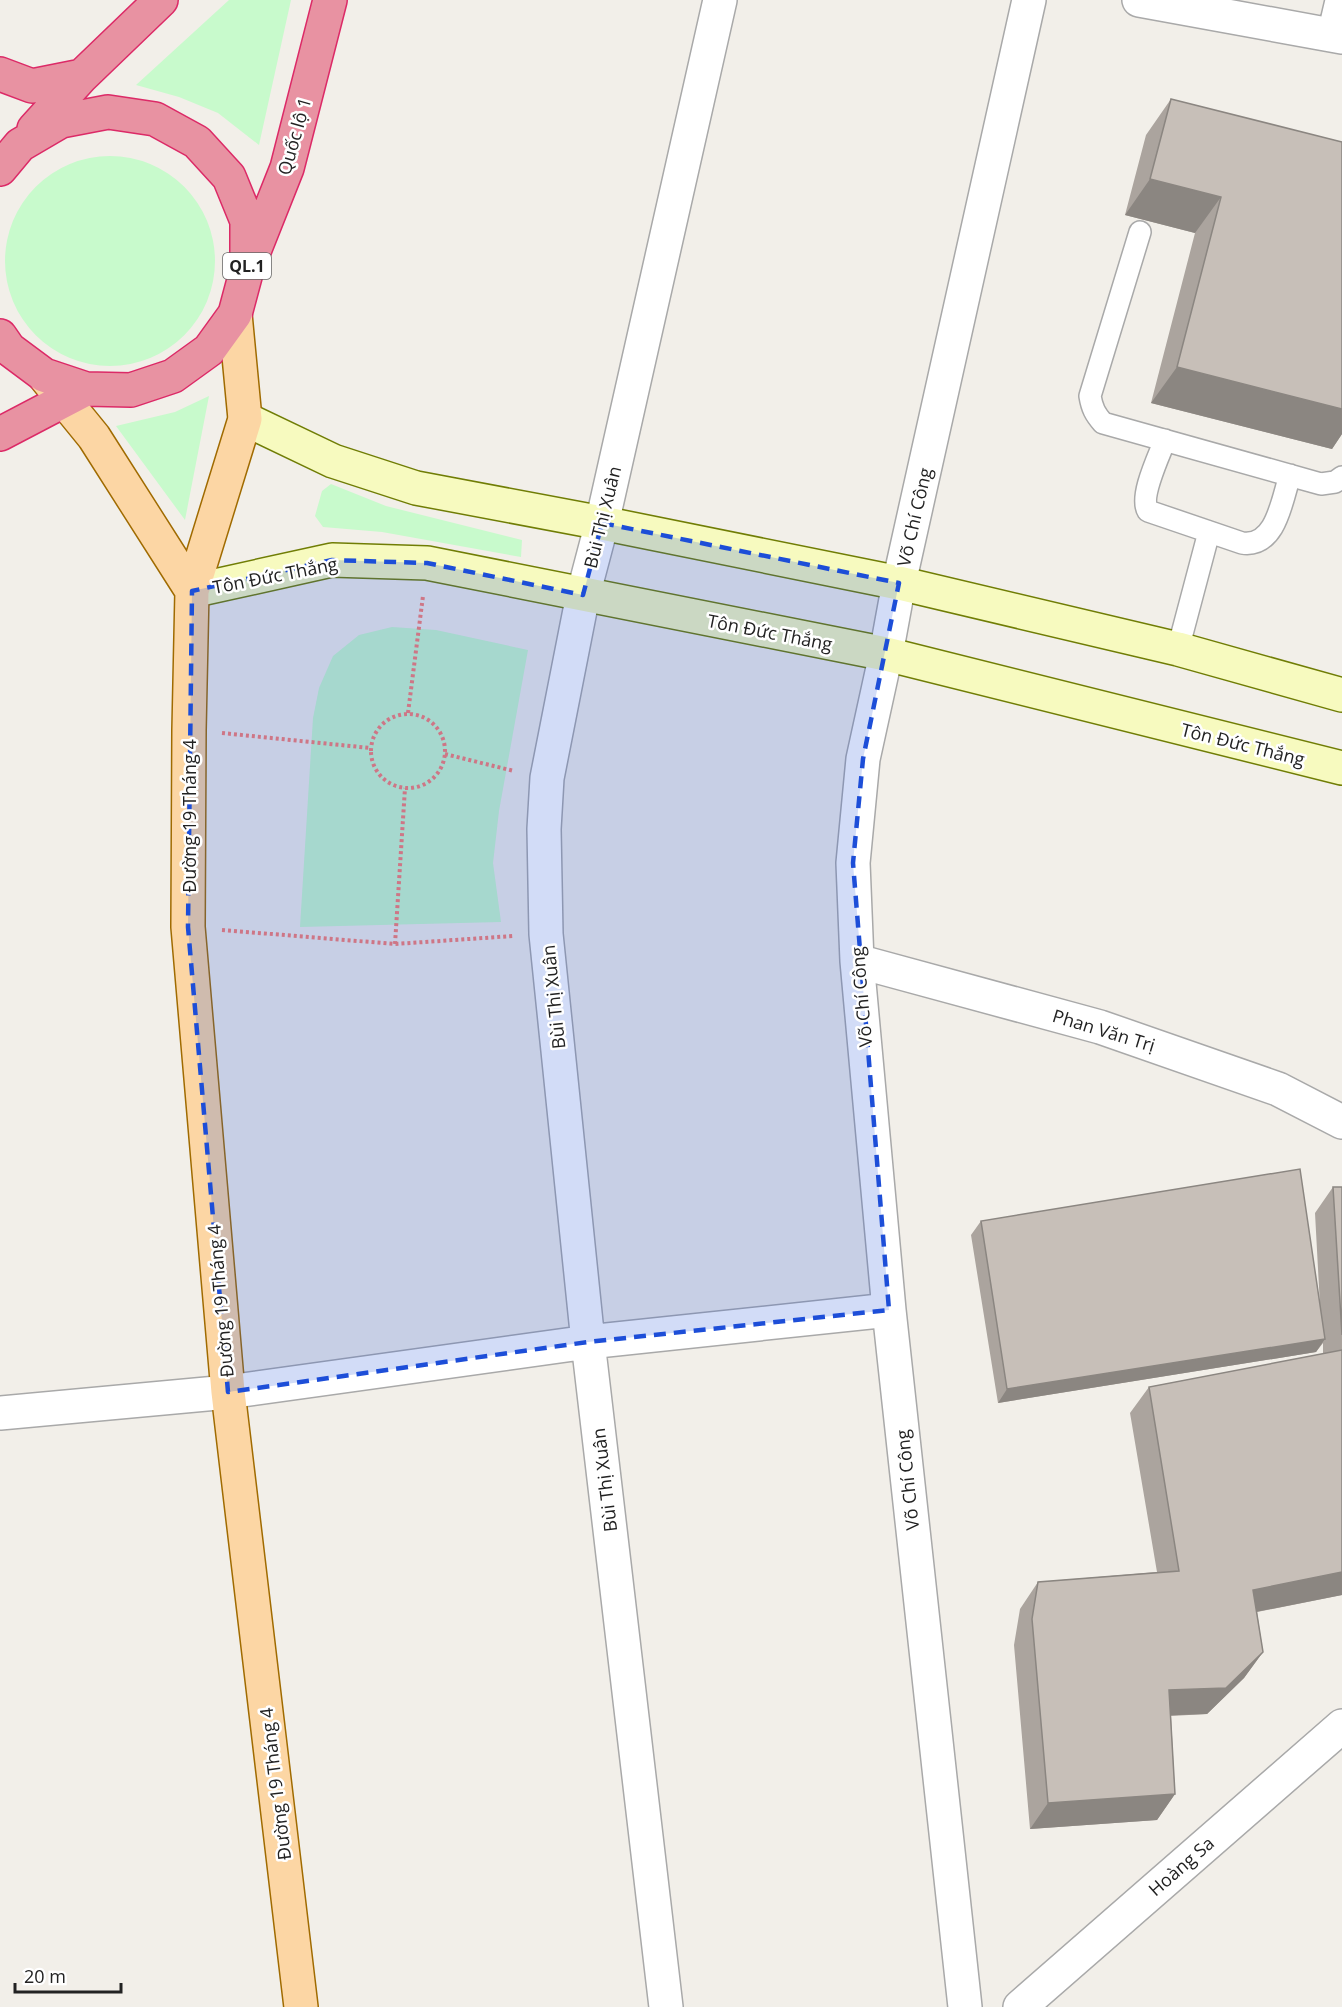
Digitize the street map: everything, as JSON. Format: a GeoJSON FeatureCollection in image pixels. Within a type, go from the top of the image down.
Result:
{"type":"FeatureCollection","features":[{"type":"Feature","properties":{"kind":"highway","name":"QL.1"},"geometry":{"type":"LineString","coordinates":[[10,157],[82,76],[161,0]]}},
{"type":"Feature","properties":{"kind":"highway","name":"Quốc lộ 1"},"geometry":{"type":"LineString","coordinates":[[247,269],[287,168],[330,0]]}},
{"type":"Feature","properties":{"kind":"highway"},"geometry":{"type":"LineString","coordinates":[[0,74],[32,86],[82,76]]}},
{"type":"Feature","properties":{"kind":"highway","name":"QL.1"},"geometry":{"type":"LineString","coordinates":[[0,434],[76,395],[131,390],[172,376],[209,350],[235,315],[247,269],[247,221],[229,177],[197,142],[155,119],[108,111],[61,121],[10,157]]}},
{"type":"Feature","properties":{"kind":"highway","name":"QL.1"},"geometry":{"type":"LineString","coordinates":[[0,336],[9,349],[76,395]]}},
{"type":"Feature","properties":{"kind":"main road","name":"Đường 19 Tháng 4"},"geometry":{"type":"LineString","coordinates":[[235,315],[245,419],[192,591],[188,927],[228,1392],[301,2007]]}},
{"type":"Feature","properties":{"kind":"main road"},"geometry":{"type":"LineString","coordinates":[[76,395],[94,437],[192,591]]}},
{"type":"Feature","properties":{"kind":"main road"},"geometry":{"type":"LineString","coordinates":[[245,419],[333,461],[416,488],[899,583],[1178,649],[1342,695]]}},
{"type":"Feature","properties":{"kind":"main road","name":"Tôn Đức Thắng"},"geometry":{"type":"LineString","coordinates":[[192,591],[332,560],[427,563],[886,654],[1342,768]]}},
{"type":"Feature","properties":{"kind":"street","name":"Bùi Thị Xuân"},"geometry":{"type":"LineString","coordinates":[[666,2007],[588,1342],[546,933],[544,829],[547,778],[583,595],[602,523],[720,0]]}},
{"type":"Feature","properties":{"kind":"street","name":"Võ Chí Công"},"geometry":{"type":"LineString","coordinates":[[965,2007],[889,1310],[857,961],[853,863],[863,759],[899,583],[1029,0]]}},
{"type":"Feature","properties":{"kind":"street"},"geometry":{"type":"LineString","coordinates":[[1139,0],[1338,36],[1342,2]]}},
{"type":"Feature","properties":{"kind":"street","name":"Phan Văn Trị"},"geometry":{"type":"LineString","coordinates":[[857,961],[1100,1027],[1278,1089],[1342,1122]]}},
{"type":"Feature","properties":{"kind":"street"},"geometry":{"type":"LineString","coordinates":[[0,1413],[228,1392],[588,1342],[889,1310]]}},
{"type":"Feature","properties":{"kind":"street","name":"Hoàng Sa"},"geometry":{"type":"LineString","coordinates":[[1020,2007],[1342,1726]]}},
{"type":"Feature","properties":{"kind":"lane"},"geometry":{"type":"LineString","coordinates":[[1140,232],[1090,396],[1092,407],[1103,423],[1321,484],[1335,482],[1342,477]]}},
{"type":"Feature","properties":{"kind":"lane"},"geometry":{"type":"LineString","coordinates":[[1165,440],[1146,493],[1145,506],[1148,511],[1242,543],[1252,545],[1264,539],[1272,529],[1290,475]]}},
{"type":"Feature","properties":{"kind":"lane"},"geometry":{"type":"LineString","coordinates":[[1178,649],[1209,532]]}},
{"type":"Feature","properties":{"kind":"path"},"geometry":{"type":"LineString","coordinates":[[408,713],[427,563]]}},
{"type":"Feature","properties":{"kind":"path"},"geometry":{"type":"LineString","coordinates":[[408,713],[431,722],[440,731],[444,743],[445,754],[437,774],[415,788],[393,786],[381,777],[373,766],[370,748],[373,735],[384,722],[395,715],[408,713]]}},
{"type":"Feature","properties":{"kind":"path"},"geometry":{"type":"LineString","coordinates":[[189,730],[370,748]]}},
{"type":"Feature","properties":{"kind":"path"},"geometry":{"type":"LineString","coordinates":[[445,754],[547,778]]}},
{"type":"Feature","properties":{"kind":"path"},"geometry":{"type":"LineString","coordinates":[[395,944],[405,788]]}},
{"type":"Feature","properties":{"kind":"path"},"geometry":{"type":"LineString","coordinates":[[188,927],[395,944],[546,933]]}},
{"type":"Feature","properties":{"kind":"highlighted area"},"geometry":{"type":"Polygon","coordinates":[[[602,523],[899,583],[863,759],[853,863],[889,1310],[588,1342],[228,1392],[188,927],[192,591],[332,560],[427,563],[583,595],[602,523]]]}},
{"type":"Feature","properties":{"kind":"green space"},"geometry":{"type":"Polygon","coordinates":[[[229,0],[291,0],[259,145],[218,113],[179,97],[136,85],[229,0]]]}},
{"type":"Feature","properties":{"kind":"green space"},"geometry":{"type":"Polygon","coordinates":[[[100,156],[120,156],[141,160],[160,168],[185,186],[198,202],[211,230],[215,261],[211,292],[198,320],[185,336],[169,349],[141,362],[120,366],[100,366],[79,362],[60,354],[43,343],[28,328],[9,292],[5,271],[5,251],[9,230],[17,211],[28,194],[43,179],[79,160],[100,156]]]}},
{"type":"Feature","properties":{"kind":"green space"},"geometry":{"type":"Polygon","coordinates":[[[209,396],[185,520],[116,426],[175,412],[209,396]]]}},
{"type":"Feature","properties":{"kind":"green space"},"geometry":{"type":"Polygon","coordinates":[[[331,484],[386,506],[522,540],[521,557],[382,532],[323,527],[315,516],[322,491],[331,484]]]}},
{"type":"Feature","properties":{"kind":"green space"},"geometry":{"type":"Polygon","coordinates":[[[392,627],[436,630],[528,650],[499,811],[493,863],[501,922],[300,927],[313,718],[319,688],[333,656],[359,635],[392,627]]]}},
{"type":"Feature","properties":{"kind":"building"},"geometry":{"type":"Polygon","coordinates":[[[1171,99],[1342,142],[1342,409],[1177,367],[1221,197],[1150,179],[1171,99]]]}},
{"type":"Feature","properties":{"kind":"building"},"geometry":{"type":"Polygon","coordinates":[[[1300,1169],[1325,1339],[1007,1389],[981,1221],[1300,1169]]]}},
{"type":"Feature","properties":{"kind":"building"},"geometry":{"type":"Polygon","coordinates":[[[1333,1187],[1342,1187],[1342,1335],[1333,1187]]]}},
{"type":"Feature","properties":{"kind":"building"},"geometry":{"type":"Polygon","coordinates":[[[1342,1350],[1342,1572],[1253,1590],[1263,1652],[1226,1688],[1169,1690],[1175,1794],[1048,1803],[1032,1619],[1038,1582],[1179,1571],[1149,1387],[1342,1350]]]}}]}
